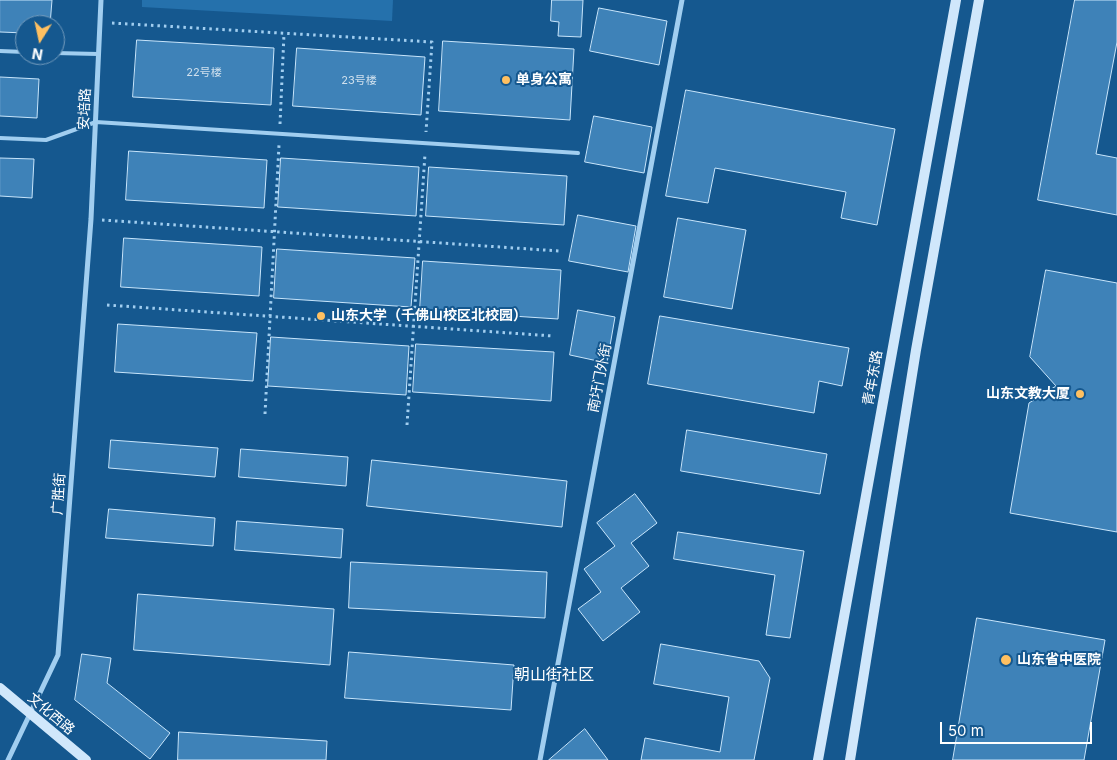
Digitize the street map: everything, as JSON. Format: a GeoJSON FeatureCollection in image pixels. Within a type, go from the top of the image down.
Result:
{"type":"FeatureCollection","features":[{"type":"Feature","properties":{"kind":"main road","name":"青年东路"},"geometry":{"type":"LineString","coordinates":[[818,760],[956,0]]}},
{"type":"Feature","properties":{"kind":"main road"},"geometry":{"type":"LineString","coordinates":[[850,760],[916,350],[979,0]]}},
{"type":"Feature","properties":{"kind":"main road","name":"文化西路"},"geometry":{"type":"LineString","coordinates":[[0,688],[86,760]]}},
{"type":"Feature","properties":{"kind":"street","name":"安培路"},"geometry":{"type":"LineString","coordinates":[[91,219],[101,0]]}},
{"type":"Feature","properties":{"kind":"street","name":"南圩门外街"},"geometry":{"type":"LineString","coordinates":[[540,760],[682,0]]}},
{"type":"Feature","properties":{"kind":"street","name":"广胜街"},"geometry":{"type":"LineString","coordinates":[[8,760],[58,655],[91,219]]}},
{"type":"Feature","properties":{"kind":"lane"},"geometry":{"type":"LineString","coordinates":[[0,51],[15,52]]}},
{"type":"Feature","properties":{"kind":"lane"},"geometry":{"type":"LineString","coordinates":[[65,53],[98,54]]}},
{"type":"Feature","properties":{"kind":"lane"},"geometry":{"type":"LineString","coordinates":[[0,138],[46,140],[96,122],[578,153]]}},
{"type":"Feature","properties":{"kind":"path"},"geometry":{"type":"LineString","coordinates":[[100,22],[432,42],[407,425]]}},
{"type":"Feature","properties":{"kind":"path"},"geometry":{"type":"LineString","coordinates":[[265,414],[284,34]]}},
{"type":"Feature","properties":{"kind":"path"},"geometry":{"type":"LineString","coordinates":[[91,219],[559,251]]}},
{"type":"Feature","properties":{"kind":"path"},"geometry":{"type":"LineString","coordinates":[[108,305],[553,336]]}},
{"type":"Feature","properties":{"kind":"shaded area"},"geometry":{"type":"Polygon","coordinates":[[[142,0],[393,0],[392,21],[142,7],[142,0]]]}},
{"type":"Feature","properties":{"kind":"building"},"geometry":{"type":"Polygon","coordinates":[[[0,0],[52,0],[51,15],[15,15],[15,33],[0,32],[0,0]]]}},
{"type":"Feature","properties":{"kind":"building"},"geometry":{"type":"Polygon","coordinates":[[[552,0],[583,0],[581,37],[558,36],[559,22],[551,21],[552,0]]]}},
{"type":"Feature","properties":{"kind":"building"},"geometry":{"type":"Polygon","coordinates":[[[1075,0],[1117,0],[1117,42],[1096,154],[1117,158],[1117,215],[1038,200],[1075,0]]]}},
{"type":"Feature","properties":{"kind":"building"},"geometry":{"type":"Polygon","coordinates":[[[599,8],[667,21],[659,65],[590,51],[599,8]]]}},
{"type":"Feature","properties":{"kind":"building"},"geometry":{"type":"Polygon","coordinates":[[[137,40],[274,48],[271,105],[133,97],[137,40]]]}},
{"type":"Feature","properties":{"kind":"building","name":"单身公寓"},"geometry":{"type":"Polygon","coordinates":[[[443,41],[574,49],[570,120],[439,111],[443,41]]]}},
{"type":"Feature","properties":{"kind":"building"},"geometry":{"type":"Polygon","coordinates":[[[297,48],[425,57],[421,115],[293,106],[297,48]]]}},
{"type":"Feature","properties":{"kind":"building"},"geometry":{"type":"Polygon","coordinates":[[[0,77],[39,79],[37,118],[0,116],[0,77]]]}},
{"type":"Feature","properties":{"kind":"building"},"geometry":{"type":"Polygon","coordinates":[[[686,90],[895,129],[877,225],[841,218],[846,192],[715,168],[708,203],[666,196],[686,90]]]}},
{"type":"Feature","properties":{"kind":"building"},"geometry":{"type":"Polygon","coordinates":[[[594,116],[652,127],[644,173],[585,162],[594,116]]]}},
{"type":"Feature","properties":{"kind":"building"},"geometry":{"type":"Polygon","coordinates":[[[129,151],[267,160],[264,208],[126,200],[129,151]]]}},
{"type":"Feature","properties":{"kind":"building"},"geometry":{"type":"Polygon","coordinates":[[[0,158],[34,159],[32,198],[0,196],[0,158]]]}},
{"type":"Feature","properties":{"kind":"building"},"geometry":{"type":"Polygon","coordinates":[[[281,158],[419,167],[416,216],[278,207],[281,158]]]}},
{"type":"Feature","properties":{"kind":"building"},"geometry":{"type":"Polygon","coordinates":[[[429,167],[567,176],[564,225],[426,216],[429,167]]]}},
{"type":"Feature","properties":{"kind":"building"},"geometry":{"type":"Polygon","coordinates":[[[578,215],[636,226],[628,272],[569,261],[578,215]]]}},
{"type":"Feature","properties":{"kind":"building"},"geometry":{"type":"Polygon","coordinates":[[[678,218],[746,230],[732,309],[664,297],[678,218]]]}},
{"type":"Feature","properties":{"kind":"building"},"geometry":{"type":"Polygon","coordinates":[[[124,238],[262,247],[259,296],[121,287],[124,238]]]}},
{"type":"Feature","properties":{"kind":"building"},"geometry":{"type":"Polygon","coordinates":[[[277,249],[415,258],[411,307],[274,298],[277,249]]]}},
{"type":"Feature","properties":{"kind":"building"},"geometry":{"type":"Polygon","coordinates":[[[423,261],[561,270],[558,319],[420,310],[423,261]]]}},
{"type":"Feature","properties":{"kind":"building","name":"山东文教大厦"},"geometry":{"type":"Polygon","coordinates":[[[1046,270],[1117,283],[1117,532],[1010,513],[1029,403],[1056,386],[1030,357],[1046,270]]]}},
{"type":"Feature","properties":{"kind":"building"},"geometry":{"type":"Polygon","coordinates":[[[578,310],[615,317],[607,363],[570,355],[578,310]]]}},
{"type":"Feature","properties":{"kind":"building"},"geometry":{"type":"Polygon","coordinates":[[[660,316],[849,348],[842,386],[819,381],[814,413],[648,384],[660,316]]]}},
{"type":"Feature","properties":{"kind":"building"},"geometry":{"type":"Polygon","coordinates":[[[118,324],[257,333],[253,381],[115,372],[118,324]]]}},
{"type":"Feature","properties":{"kind":"building"},"geometry":{"type":"Polygon","coordinates":[[[271,337],[409,346],[406,395],[268,386],[271,337]]]}},
{"type":"Feature","properties":{"kind":"building"},"geometry":{"type":"Polygon","coordinates":[[[416,344],[554,352],[551,401],[413,392],[416,344]]]}},
{"type":"Feature","properties":{"kind":"building"},"geometry":{"type":"Polygon","coordinates":[[[687,430],[827,454],[820,494],[681,471],[687,430]]]}},
{"type":"Feature","properties":{"kind":"building"},"geometry":{"type":"Polygon","coordinates":[[[111,440],[218,448],[215,477],[109,468],[111,440]]]}},
{"type":"Feature","properties":{"kind":"building"},"geometry":{"type":"Polygon","coordinates":[[[241,449],[348,457],[346,486],[239,477],[241,449]]]}},
{"type":"Feature","properties":{"kind":"building"},"geometry":{"type":"Polygon","coordinates":[[[372,460],[567,481],[562,527],[367,506],[372,460]]]}},
{"type":"Feature","properties":{"kind":"building"},"geometry":{"type":"Polygon","coordinates":[[[635,494],[657,523],[631,543],[649,566],[621,588],[640,612],[603,641],[578,609],[601,592],[584,569],[615,546],[597,523],[635,494]]]}},
{"type":"Feature","properties":{"kind":"building"},"geometry":{"type":"Polygon","coordinates":[[[109,509],[215,518],[213,546],[106,538],[109,509]]]}},
{"type":"Feature","properties":{"kind":"building"},"geometry":{"type":"Polygon","coordinates":[[[237,521],[343,529],[341,558],[235,550],[237,521]]]}},
{"type":"Feature","properties":{"kind":"building"},"geometry":{"type":"Polygon","coordinates":[[[678,532],[804,551],[790,638],[766,635],[775,575],[674,559],[678,532]]]}},
{"type":"Feature","properties":{"kind":"building"},"geometry":{"type":"Polygon","coordinates":[[[351,562],[547,572],[545,618],[349,608],[351,562]]]}},
{"type":"Feature","properties":{"kind":"building"},"geometry":{"type":"Polygon","coordinates":[[[138,594],[334,609],[330,665],[134,650],[138,594]]]}},
{"type":"Feature","properties":{"kind":"building"},"geometry":{"type":"Polygon","coordinates":[[[977,618],[1105,640],[1084,760],[953,760],[977,618]]]}},
{"type":"Feature","properties":{"kind":"building"},"geometry":{"type":"Polygon","coordinates":[[[661,644],[759,661],[770,678],[754,760],[641,760],[645,738],[720,752],[729,697],[654,684],[661,644]]]}},
{"type":"Feature","properties":{"kind":"building"},"geometry":{"type":"Polygon","coordinates":[[[349,652],[514,665],[511,710],[345,698],[349,652]]]}},
{"type":"Feature","properties":{"kind":"building"},"geometry":{"type":"Polygon","coordinates":[[[82,654],[111,658],[107,683],[170,733],[150,759],[75,700],[82,654]]]}},
{"type":"Feature","properties":{"kind":"building"},"geometry":{"type":"Polygon","coordinates":[[[585,729],[608,760],[549,760],[585,729]]]}},
{"type":"Feature","properties":{"kind":"building"},"geometry":{"type":"Polygon","coordinates":[[[179,732],[327,741],[326,760],[178,760],[179,732]]]}},
{"type":"Feature","properties":{"kind":"place","name":"单身公寓"},"geometry":{"type":"Point","coordinates":[506,80]}},
{"type":"Feature","properties":{"kind":"place","name":"山东大学（千佛山校区北校园）"},"geometry":{"type":"Point","coordinates":[321,316]}},
{"type":"Feature","properties":{"kind":"place","name":"山东文教大厦"},"geometry":{"type":"Point","coordinates":[1080,394]}},
{"type":"Feature","properties":{"kind":"place","name":"山东省中医院"},"geometry":{"type":"Point","coordinates":[1006,660]}},
{"type":"Feature","properties":{"kind":"district","name":"朝山街社区"},"geometry":{"type":"Point","coordinates":[554,675]}}]}
